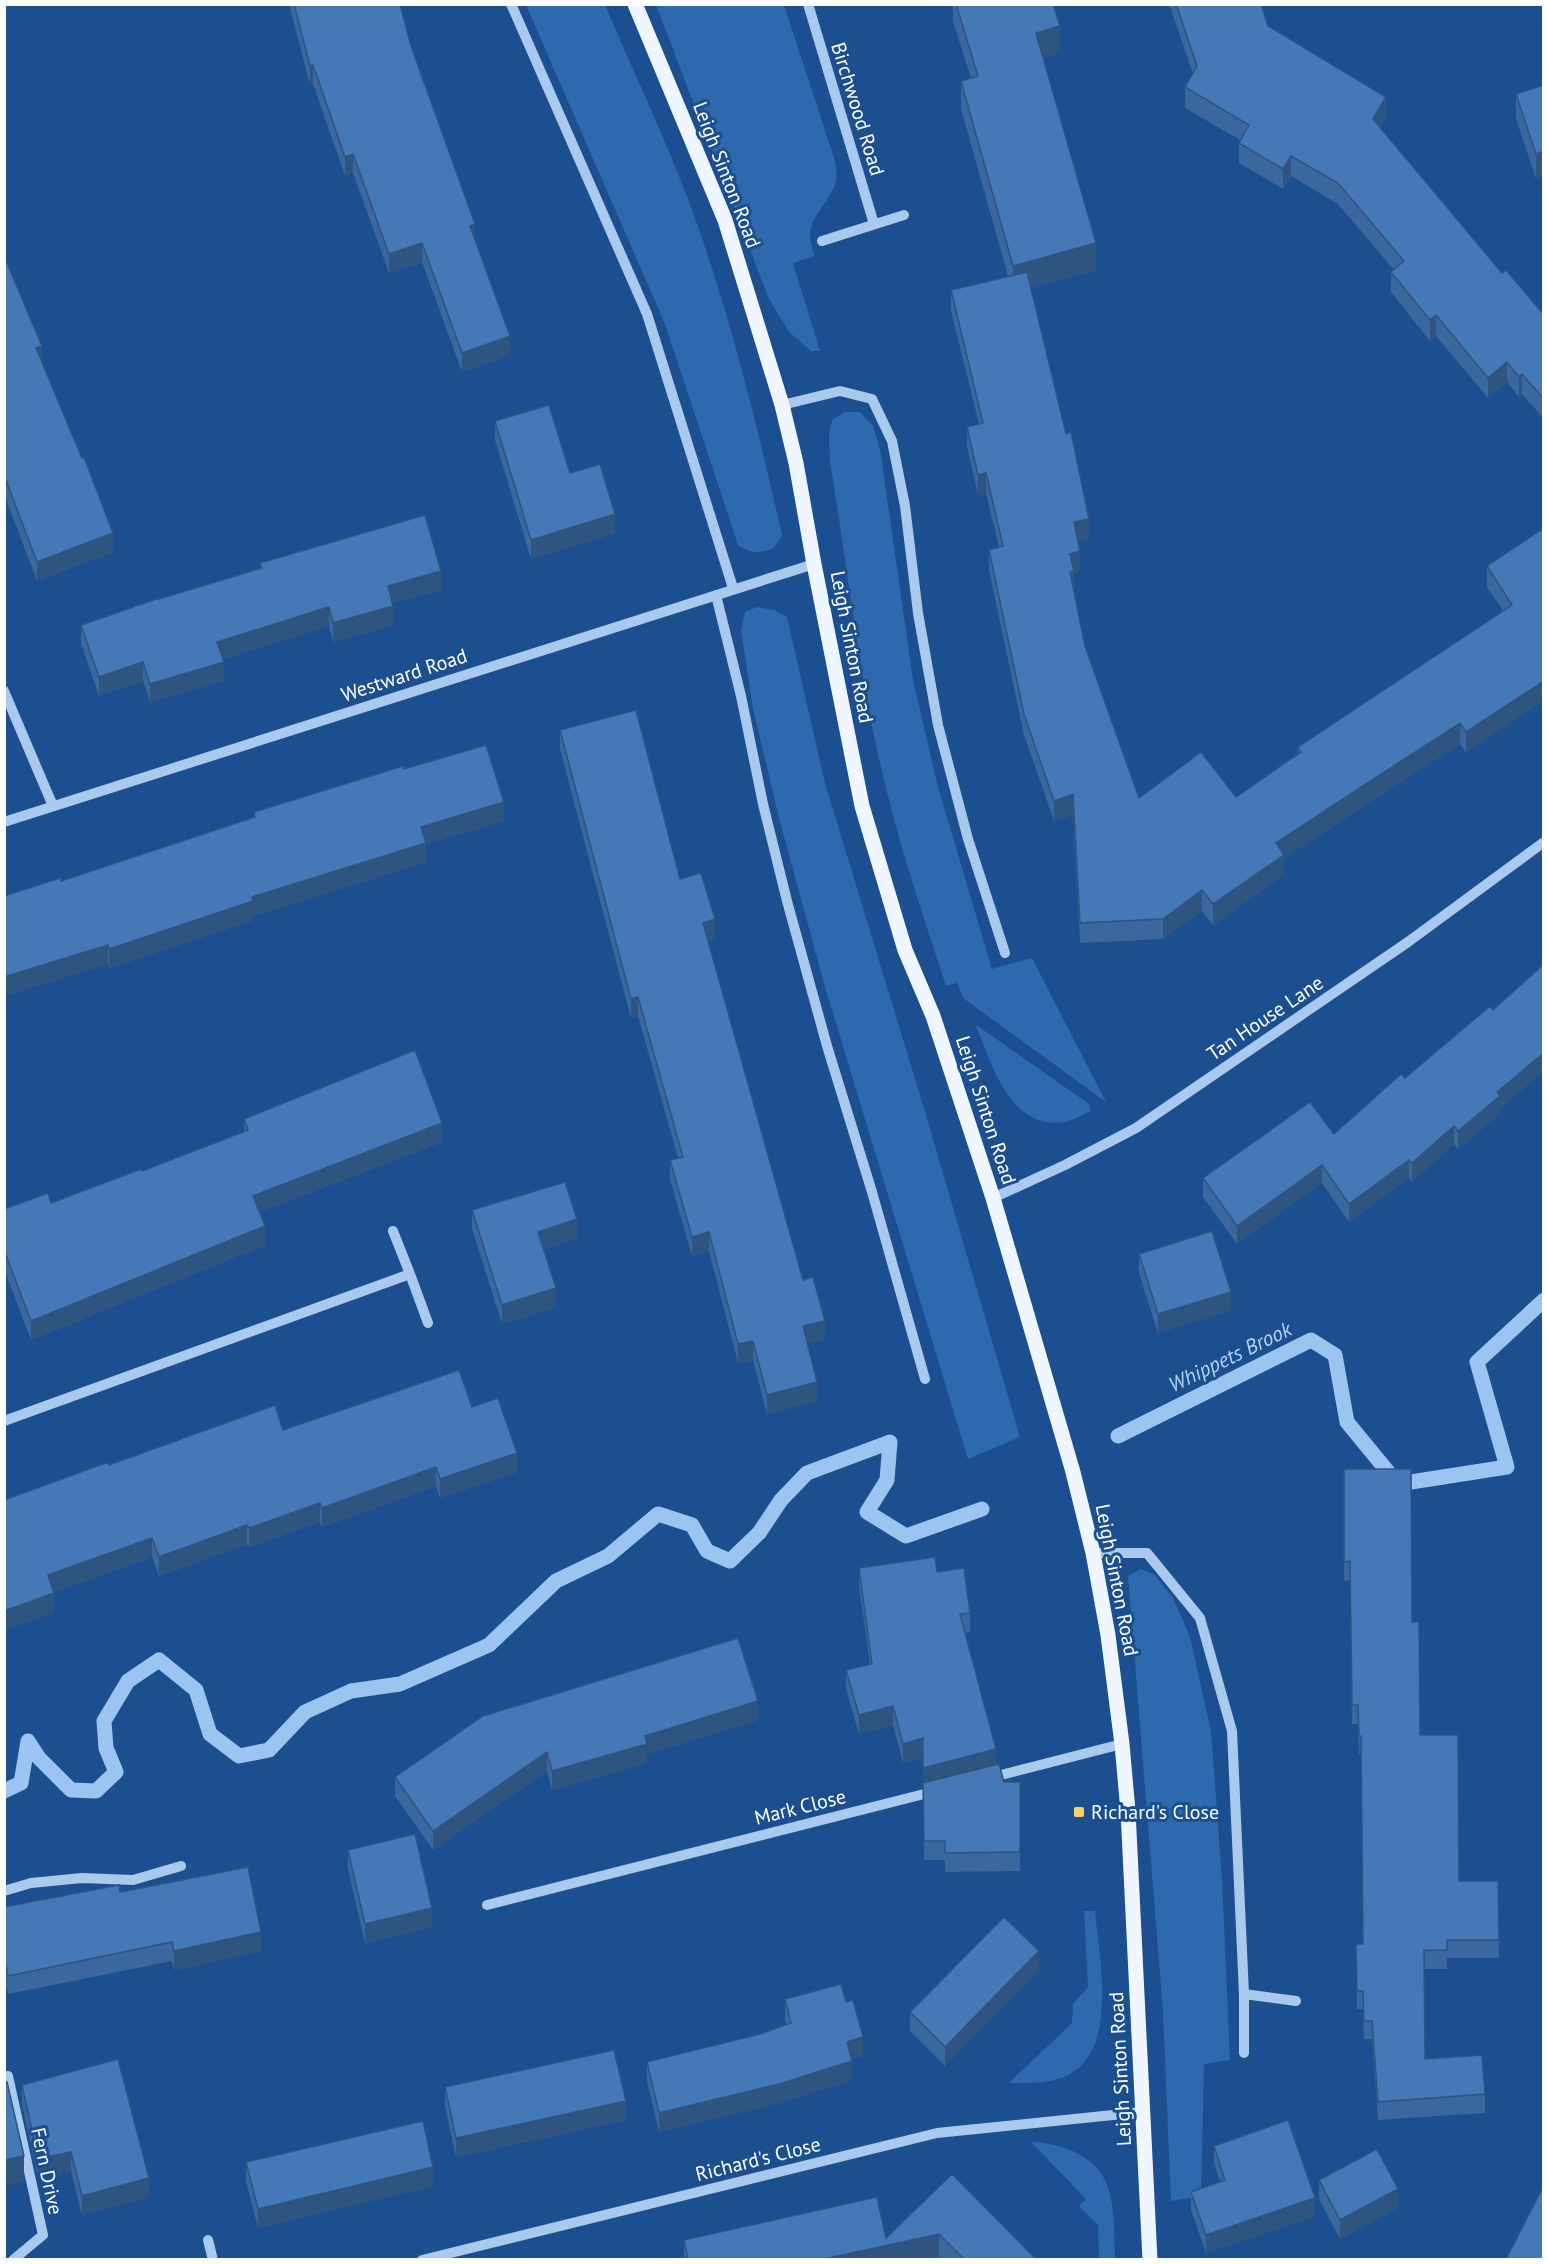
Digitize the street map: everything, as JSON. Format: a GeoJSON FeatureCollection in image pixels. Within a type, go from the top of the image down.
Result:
{"type":"FeatureCollection","features":[{"type":"Feature","properties":{"kind":"main road","name":"Leigh Sinton Road"},"geometry":{"type":"LineString","coordinates":[[635,4],[725,220],[782,405],[796,463],[862,806],[905,950],[933,1016],[993,1198],[1073,1472],[1093,1553],[1108,1635],[1128,1811],[1150,2259]]}},
{"type":"Feature","properties":{"kind":"street"},"geometry":{"type":"LineString","coordinates":[[511,4],[646,314],[734,588]]}},
{"type":"Feature","properties":{"kind":"street","name":"Birchwood Road"},"geometry":{"type":"LineString","coordinates":[[808,4],[874,224]]}},
{"type":"Feature","properties":{"kind":"street"},"geometry":{"type":"LineString","coordinates":[[822,241],[904,215]]}},
{"type":"Feature","properties":{"kind":"street"},"geometry":{"type":"LineString","coordinates":[[782,405],[840,391],[872,399],[892,441],[905,506],[918,613],[938,724],[968,839],[1005,953]]}},
{"type":"Feature","properties":{"kind":"street","name":"Westward Road"},"geometry":{"type":"LineString","coordinates":[[4,822],[814,564]]}},
{"type":"Feature","properties":{"kind":"street"},"geometry":{"type":"LineString","coordinates":[[716,595],[790,912],[925,1379]]}},
{"type":"Feature","properties":{"kind":"street"},"geometry":{"type":"LineString","coordinates":[[4,691],[53,806]]}},
{"type":"Feature","properties":{"kind":"street","name":"Tan House Lane"},"geometry":{"type":"LineString","coordinates":[[993,1198],[1065,1165],[1136,1128],[1407,942],[1544,842]]}},
{"type":"Feature","properties":{"kind":"street"},"geometry":{"type":"LineString","coordinates":[[393,1231],[428,1323]]}},
{"type":"Feature","properties":{"kind":"street"},"geometry":{"type":"LineString","coordinates":[[4,1422],[410,1274]]}},
{"type":"Feature","properties":{"kind":"street"},"geometry":{"type":"LineString","coordinates":[[1093,1553],[1147,1553],[1200,1618],[1232,1731],[1244,1994],[1244,2054]]}},
{"type":"Feature","properties":{"kind":"street"},"geometry":{"type":"LineString","coordinates":[[984,1779],[1122,1744]]}},
{"type":"Feature","properties":{"kind":"street","name":"Mark Close"},"geometry":{"type":"LineString","coordinates":[[487,1905],[949,1788]]}},
{"type":"Feature","properties":{"kind":"street"},"geometry":{"type":"LineString","coordinates":[[4,1891],[31,1883],[72,1879],[133,1880],[181,1866]]}},
{"type":"Feature","properties":{"kind":"street"},"geometry":{"type":"LineString","coordinates":[[1244,1994],[1296,2001]]}},
{"type":"Feature","properties":{"kind":"street","name":"Fern Drive"},"geometry":{"type":"LineString","coordinates":[[8,2076],[43,2235],[13,2259]]}},
{"type":"Feature","properties":{"kind":"street","name":"Richard's Close"},"geometry":{"type":"LineString","coordinates":[[422,2259],[936,2133],[1142,2112]]}},
{"type":"Feature","properties":{"kind":"street"},"geometry":{"type":"LineString","coordinates":[[208,2240],[213,2259]]}},
{"type":"Feature","properties":{"kind":"shaded area"},"geometry":{"type":"Polygon","coordinates":[[[526,5],[605,5],[678,174],[700,232],[724,307],[745,382],[782,535],[774,548],[756,552],[738,545],[665,324],[526,5]]]}},
{"type":"Feature","properties":{"kind":"shaded area"},"geometry":{"type":"Polygon","coordinates":[[[656,5],[784,5],[836,170],[835,185],[815,218],[810,234],[815,256],[793,263],[820,351],[811,351],[789,332],[769,299],[656,5]]]}},
{"type":"Feature","properties":{"kind":"shaded area"},"geometry":{"type":"Polygon","coordinates":[[[845,412],[860,412],[873,426],[880,449],[913,680],[938,787],[992,969],[1032,958],[1106,1102],[963,998],[957,983],[946,986],[894,820],[865,688],[830,462],[829,436],[832,420],[845,412]]]}},
{"type":"Feature","properties":{"kind":"shaded area"},"geometry":{"type":"Polygon","coordinates":[[[757,607],[774,610],[787,617],[825,783],[923,1105],[1020,1437],[968,1459],[825,987],[779,818],[753,709],[741,630],[745,612],[757,607]]]}},
{"type":"Feature","properties":{"kind":"shaded area"},"geometry":{"type":"Polygon","coordinates":[[[975,1024],[1089,1104],[1091,1111],[1065,1122],[1046,1122],[1030,1116],[1016,1105],[1005,1091],[975,1024]]]}},
{"type":"Feature","properties":{"kind":"shaded area"},"geometry":{"type":"Polygon","coordinates":[[[1141,1569],[1154,1574],[1173,1598],[1190,1637],[1211,1731],[1222,1879],[1230,2060],[1204,2064],[1201,2196],[1171,2201],[1163,2011],[1128,1576],[1141,1569]]]}},
{"type":"Feature","properties":{"kind":"shaded area"},"geometry":{"type":"Polygon","coordinates":[[[1084,1911],[1095,1911],[1102,1978],[1099,2027],[1093,2048],[1082,2065],[1064,2077],[1044,2082],[1009,2083],[1072,2023],[1073,2004],[1088,1987],[1084,1911]]]}},
{"type":"Feature","properties":{"kind":"shaded area"},"geometry":{"type":"Polygon","coordinates":[[[1031,2142],[1067,2149],[1088,2160],[1097,2168],[1104,2178],[1111,2198],[1115,2259],[1099,2259],[1098,2225],[1079,2206],[1086,2199],[1031,2142]]]}},
{"type":"Feature","properties":{"kind":"building"},"geometry":{"type":"Polygon","coordinates":[[[294,4],[400,4],[411,46],[475,224],[470,226],[510,336],[462,353],[422,243],[389,254],[353,154],[345,157],[313,65],[310,66],[294,4]]]}},
{"type":"Feature","properties":{"kind":"building"},"geometry":{"type":"Polygon","coordinates":[[[956,4],[1053,4],[1060,26],[1036,33],[1096,243],[1013,266],[961,81],[978,76],[956,4]]]}},
{"type":"Feature","properties":{"kind":"building"},"geometry":{"type":"Polygon","coordinates":[[[1176,4],[1261,4],[1268,26],[1386,97],[1373,119],[1502,273],[1506,270],[1544,315],[1544,399],[1522,374],[1519,377],[1507,362],[1488,378],[1436,315],[1430,320],[1391,272],[1404,261],[1338,183],[1291,156],[1283,169],[1239,143],[1249,125],[1185,87],[1197,66],[1176,4]]]}},
{"type":"Feature","properties":{"kind":"building"},"geometry":{"type":"Polygon","coordinates":[[[1544,85],[1544,151],[1536,154],[1516,94],[1544,85]]]}},
{"type":"Feature","properties":{"kind":"building"},"geometry":{"type":"Polygon","coordinates":[[[4,256],[42,346],[36,348],[82,458],[84,457],[113,533],[37,562],[4,475],[4,256]]]}},
{"type":"Feature","properties":{"kind":"building"},"geometry":{"type":"Polygon","coordinates":[[[1027,272],[1066,434],[1071,432],[1089,519],[1074,522],[1080,551],[1070,554],[1074,571],[1070,572],[1085,646],[1139,798],[1201,752],[1236,797],[1301,752],[1298,747],[1512,605],[1487,566],[1541,530],[1544,533],[1544,681],[1466,732],[1460,723],[1276,843],[1284,855],[1213,904],[1202,890],[1163,919],[1080,923],[1073,794],[1054,801],[1024,714],[989,550],[1003,546],[986,473],[978,475],[967,427],[983,423],[951,290],[1027,272]]]}},
{"type":"Feature","properties":{"kind":"building"},"geometry":{"type":"Polygon","coordinates":[[[549,405],[570,473],[600,464],[615,514],[531,540],[495,421],[549,405]]]}},
{"type":"Feature","properties":{"kind":"building"},"geometry":{"type":"Polygon","coordinates":[[[425,515],[441,571],[388,586],[393,606],[333,623],[329,607],[217,642],[224,662],[150,684],[143,662],[99,677],[81,625],[159,598],[262,568],[260,563],[425,515]]]}},
{"type":"Feature","properties":{"kind":"building"},"geometry":{"type":"Polygon","coordinates":[[[636,710],[680,879],[701,873],[715,919],[703,923],[803,1280],[813,1277],[825,1321],[803,1326],[817,1382],[767,1395],[753,1341],[738,1344],[709,1232],[692,1237],[670,1160],[683,1157],[638,997],[631,999],[560,730],[636,710]]]}},
{"type":"Feature","properties":{"kind":"building"},"geometry":{"type":"Polygon","coordinates":[[[486,745],[504,802],[421,827],[426,843],[252,897],[253,901],[109,949],[108,945],[4,977],[4,896],[60,878],[61,881],[255,817],[254,812],[403,766],[404,769],[486,745]]]}},
{"type":"Feature","properties":{"kind":"building"},"geometry":{"type":"Polygon","coordinates":[[[1544,964],[1544,1053],[1497,1092],[1500,1096],[1458,1131],[1454,1126],[1412,1163],[1409,1160],[1349,1204],[1322,1165],[1237,1226],[1203,1178],[1310,1102],[1334,1134],[1401,1074],[1405,1078],[1490,1006],[1493,1010],[1544,964]]]}},
{"type":"Feature","properties":{"kind":"building"},"geometry":{"type":"Polygon","coordinates":[[[415,1050],[442,1123],[253,1196],[265,1226],[31,1321],[4,1250],[4,1209],[48,1193],[51,1203],[248,1130],[244,1119],[415,1050]]]}},
{"type":"Feature","properties":{"kind":"building"},"geometry":{"type":"Polygon","coordinates":[[[565,1182],[577,1219],[538,1232],[556,1288],[502,1305],[472,1210],[565,1182]]]}},
{"type":"Feature","properties":{"kind":"building"},"geometry":{"type":"Polygon","coordinates":[[[1212,1231],[1231,1292],[1158,1314],[1139,1254],[1212,1231]]]}},
{"type":"Feature","properties":{"kind":"building"},"geometry":{"type":"Polygon","coordinates":[[[459,1370],[472,1407],[498,1398],[517,1453],[440,1479],[436,1467],[322,1508],[320,1503],[249,1528],[247,1525],[159,1557],[152,1538],[48,1575],[54,1593],[4,1611],[4,1500],[275,1405],[283,1430],[459,1370]]]}},
{"type":"Feature","properties":{"kind":"building"},"geometry":{"type":"Polygon","coordinates":[[[1344,1469],[1411,1469],[1412,1622],[1419,1622],[1420,1735],[1458,1735],[1459,1881],[1498,1881],[1499,1940],[1447,1940],[1447,1950],[1424,1950],[1425,2059],[1482,2055],[1485,2094],[1378,2102],[1372,2021],[1364,2021],[1363,1991],[1357,1991],[1356,1944],[1363,1944],[1361,1736],[1359,1736],[1358,1705],[1352,1705],[1350,1561],[1344,1562],[1344,1469]]]}},
{"type":"Feature","properties":{"kind":"building"},"geometry":{"type":"Polygon","coordinates":[[[935,1557],[937,1572],[964,1568],[970,1613],[960,1614],[996,1749],[923,1768],[923,1738],[903,1744],[893,1706],[859,1715],[846,1670],[872,1664],[859,1568],[935,1557]]]}},
{"type":"Feature","properties":{"kind":"building"},"geometry":{"type":"Polygon","coordinates":[[[738,1638],[758,1701],[645,1736],[647,1744],[552,1771],[547,1752],[433,1831],[395,1777],[483,1716],[738,1638]]]}},
{"type":"Feature","properties":{"kind":"building"},"geometry":{"type":"Polygon","coordinates":[[[999,1764],[1004,1782],[1020,1782],[1020,1852],[945,1853],[945,1841],[924,1841],[923,1783],[999,1764]]]}},
{"type":"Feature","properties":{"kind":"building"},"geometry":{"type":"Polygon","coordinates":[[[415,1834],[432,1908],[365,1924],[348,1850],[415,1834]]]}},
{"type":"Feature","properties":{"kind":"building"},"geometry":{"type":"Polygon","coordinates":[[[248,1867],[261,1932],[174,1951],[172,1942],[8,1976],[4,1957],[4,1907],[119,1885],[120,1892],[248,1867]]]}},
{"type":"Feature","properties":{"kind":"building"},"geometry":{"type":"Polygon","coordinates":[[[1004,1917],[1039,1951],[945,2047],[910,2012],[1004,1917]]]}},
{"type":"Feature","properties":{"kind":"building"},"geometry":{"type":"Polygon","coordinates":[[[841,1984],[846,2002],[853,2000],[863,2037],[847,2042],[852,2061],[779,2084],[659,2113],[647,2062],[760,2034],[791,2023],[785,1999],[841,1984]]]}},
{"type":"Feature","properties":{"kind":"building"},"geometry":{"type":"Polygon","coordinates":[[[614,2050],[626,2101],[456,2138],[445,2087],[614,2050]]]}},
{"type":"Feature","properties":{"kind":"building"},"geometry":{"type":"Polygon","coordinates":[[[118,2059],[149,2178],[82,2196],[71,2152],[38,2159],[22,2085],[118,2059]]]}},
{"type":"Feature","properties":{"kind":"building"},"geometry":{"type":"Polygon","coordinates":[[[7,2082],[24,2156],[4,2160],[4,2083],[7,2082]]]}},
{"type":"Feature","properties":{"kind":"building"},"geometry":{"type":"Polygon","coordinates":[[[1288,2120],[1315,2198],[1206,2235],[1191,2192],[1225,2180],[1214,2146],[1288,2120]]]}},
{"type":"Feature","properties":{"kind":"building"},"geometry":{"type":"Polygon","coordinates":[[[423,2121],[433,2167],[258,2209],[246,2162],[423,2121]]]}},
{"type":"Feature","properties":{"kind":"building"},"geometry":{"type":"Polygon","coordinates":[[[1377,2149],[1398,2189],[1340,2220],[1319,2180],[1377,2149]]]}},
{"type":"Feature","properties":{"kind":"building"},"geometry":{"type":"Polygon","coordinates":[[[952,2174],[1036,2259],[964,2259],[939,2234],[824,2259],[688,2259],[684,2240],[877,2197],[886,2238],[952,2174]]]}},
{"type":"Feature","properties":{"kind":"building"},"geometry":{"type":"Polygon","coordinates":[[[1544,2185],[1544,2259],[1506,2259],[1544,2185]]]}},
{"type":"Feature","properties":{"kind":"waterway","name":"Whippets Brook"},"geometry":{"type":"LineString","coordinates":[[1118,1436],[1311,1340],[1335,1355],[1347,1422],[1398,1484],[1507,1467],[1477,1362],[1544,1300]]}},
{"type":"Feature","properties":{"kind":"waterway","name":"Whippets Brook"},"geometry":{"type":"LineString","coordinates":[[4,1791],[21,1783],[28,1741],[39,1758],[71,1790],[96,1791],[116,1772],[106,1748],[104,1721],[128,1681],[159,1660],[196,1690],[210,1734],[239,1756],[269,1750],[305,1712],[351,1691],[400,1684],[489,1645],[556,1581],[608,1556],[658,1514],[692,1525],[707,1551],[730,1561],[759,1533],[781,1500],[807,1473],[890,1442],[887,1480],[867,1512],[906,1536],[982,1509]]}},
{"type":"Feature","properties":{"kind":"place","name":"Richard's Close"},"geometry":{"type":"Point","coordinates":[1079,1812]}}]}
